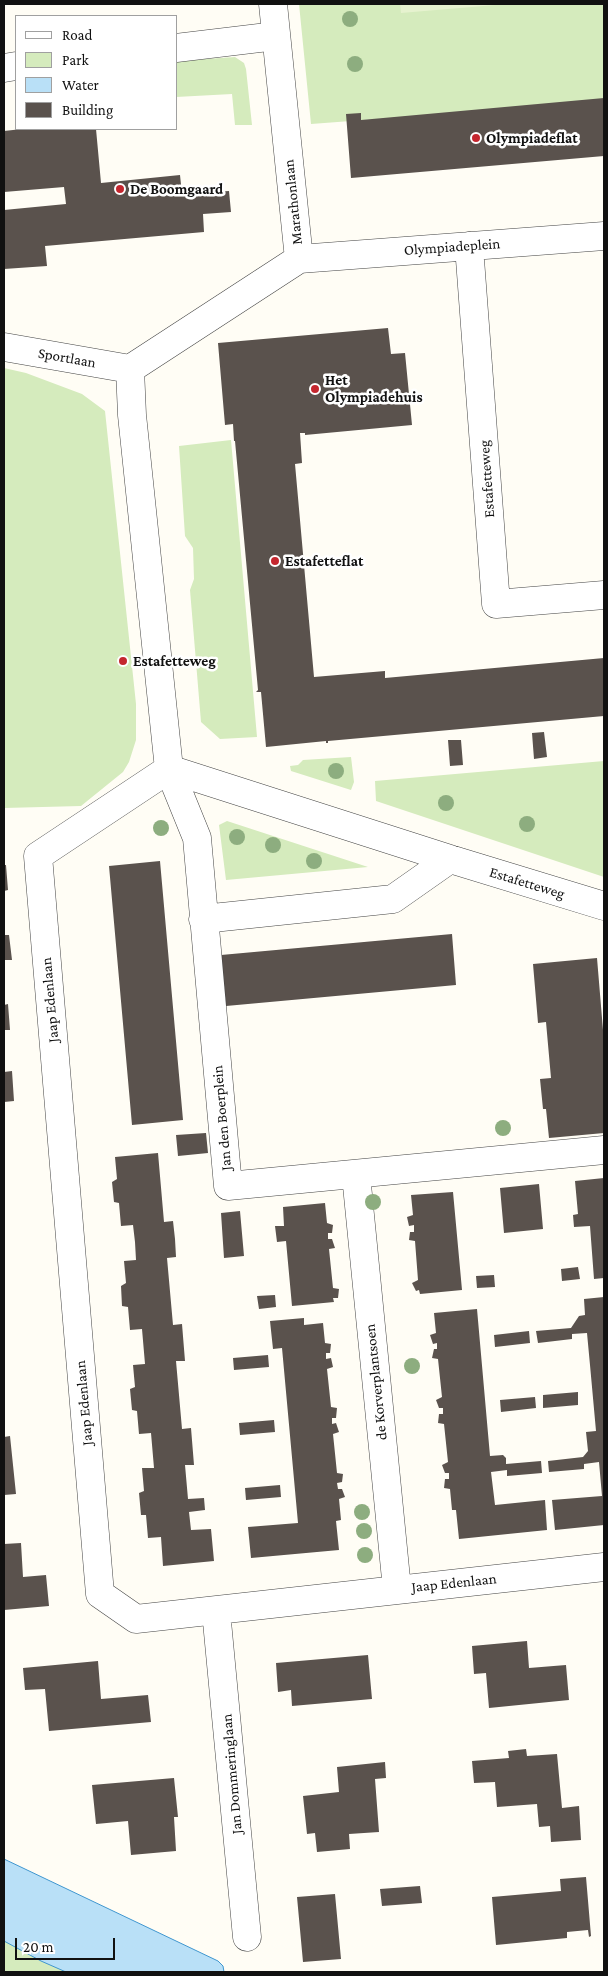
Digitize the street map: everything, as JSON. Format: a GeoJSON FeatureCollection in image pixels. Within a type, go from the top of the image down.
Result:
{"type":"FeatureCollection","features":[{"type":"Feature","properties":{"kind":"street","name":"Marathonlaan"},"geometry":{"type":"LineString","coordinates":[[130,369],[299,258],[273,4]]}},
{"type":"Feature","properties":{"kind":"street"},"geometry":{"type":"LineString","coordinates":[[178,48],[276,36]]}},
{"type":"Feature","properties":{"kind":"street","name":"Olympiadeplein"},"geometry":{"type":"LineString","coordinates":[[299,258],[604,236]]}},
{"type":"Feature","properties":{"kind":"street","name":"Estafetteweg"},"geometry":{"type":"LineString","coordinates":[[469,246],[496,604],[604,595]]}},
{"type":"Feature","properties":{"kind":"street","name":"Sportlaan"},"geometry":{"type":"LineString","coordinates":[[4,347],[130,369]]}},
{"type":"Feature","properties":{"kind":"street"},"geometry":{"type":"LineString","coordinates":[[130,369],[132,415],[169,769]]}},
{"type":"Feature","properties":{"kind":"street","name":"Estafetteweg"},"geometry":{"type":"LineString","coordinates":[[169,769],[604,906]]}},
{"type":"Feature","properties":{"kind":"street","name":"Jan den Boerplein"},"geometry":{"type":"LineString","coordinates":[[169,769],[197,838],[228,1186],[604,1150]]}},
{"type":"Feature","properties":{"kind":"street","name":"Jaap Edenlaan"},"geometry":{"type":"LineString","coordinates":[[169,769],[38,856],[100,1594],[136,1619],[604,1567]]}},
{"type":"Feature","properties":{"kind":"street"},"geometry":{"type":"LineString","coordinates":[[203,919],[393,899],[450,859]]}},
{"type":"Feature","properties":{"kind":"street","name":"de Korverplantsoen"},"geometry":{"type":"LineString","coordinates":[[356,1175],[397,1589]]}},
{"type":"Feature","properties":{"kind":"street","name":"Jan Dommeringlaan"},"geometry":{"type":"LineString","coordinates":[[216,1611],[247,1937]]}},
{"type":"Feature","properties":{"kind":"green space"},"geometry":{"type":"Polygon","coordinates":[[[299,4],[604,4],[604,102],[311,124],[299,4]]]}},
{"type":"Feature","properties":{"kind":"green space"},"geometry":{"type":"Polygon","coordinates":[[[400,4],[507,4],[401,13],[400,4]]]}},
{"type":"Feature","properties":{"kind":"green space"},"geometry":{"type":"Polygon","coordinates":[[[235,57],[244,63],[252,125],[235,125],[232,94],[178,97],[178,61],[235,57]]]}},
{"type":"Feature","properties":{"kind":"green space"},"geometry":{"type":"Polygon","coordinates":[[[4,368],[26,373],[82,394],[105,411],[136,704],[136,740],[129,762],[123,772],[81,806],[4,808],[4,368]]]}},
{"type":"Feature","properties":{"kind":"green space"},"geometry":{"type":"Polygon","coordinates":[[[231,440],[257,737],[220,739],[201,722],[190,590],[194,579],[193,548],[185,536],[179,446],[231,440]]]}},
{"type":"Feature","properties":{"kind":"green space"},"geometry":{"type":"Polygon","coordinates":[[[351,757],[354,782],[351,790],[291,771],[290,766],[298,765],[303,760],[351,757]]]}},
{"type":"Feature","properties":{"kind":"green space"},"geometry":{"type":"Polygon","coordinates":[[[604,761],[604,877],[376,801],[375,781],[604,761]]]}},
{"type":"Feature","properties":{"kind":"green space"},"geometry":{"type":"Polygon","coordinates":[[[227,821],[368,867],[226,880],[219,825],[227,821]]]}},
{"type":"Feature","properties":{"kind":"green space"},"geometry":{"type":"Polygon","coordinates":[[[4,1904],[179,1972],[4,1972],[4,1904]]]}},
{"type":"Feature","properties":{"kind":"water"},"geometry":{"type":"Polygon","coordinates":[[[4,1859],[218,1961],[223,1966],[224,1972],[66,1972],[41,1961],[4,1941],[4,1859]]]}},
{"type":"Feature","properties":{"kind":"building","name":"Olympiadeflat"},"geometry":{"type":"Polygon","coordinates":[[[604,98],[604,156],[351,178],[346,114],[361,113],[361,120],[604,98]]]}},
{"type":"Feature","properties":{"kind":"building"},"geometry":{"type":"Polygon","coordinates":[[[96,130],[101,183],[180,175],[182,194],[229,191],[231,212],[203,214],[204,232],[45,246],[47,266],[4,269],[4,210],[66,204],[64,187],[4,192],[4,131],[96,130]]]}},
{"type":"Feature","properties":{"kind":"building","name":"Estafetteflat"},"geometry":{"type":"Polygon","coordinates":[[[388,328],[391,354],[405,353],[412,425],[305,435],[305,433],[300,433],[302,463],[295,464],[314,677],[385,671],[385,678],[604,658],[604,716],[328,741],[328,743],[326,741],[266,747],[261,692],[256,692],[258,690],[233,424],[225,425],[218,343],[388,328]]]}},
{"type":"Feature","properties":{"kind":"building"},"geometry":{"type":"Polygon","coordinates":[[[544,732],[547,757],[534,759],[532,733],[544,732]]]}},
{"type":"Feature","properties":{"kind":"building"},"geometry":{"type":"Polygon","coordinates":[[[448,740],[461,740],[463,765],[450,766],[448,740]]]}},
{"type":"Feature","properties":{"kind":"building"},"geometry":{"type":"Polygon","coordinates":[[[160,861],[183,1120],[132,1125],[109,866],[160,861]]]}},
{"type":"Feature","properties":{"kind":"building"},"geometry":{"type":"Polygon","coordinates":[[[4,865],[6,865],[8,890],[4,891],[4,865]]]}},
{"type":"Feature","properties":{"kind":"building"},"geometry":{"type":"Polygon","coordinates":[[[452,934],[456,985],[226,1006],[221,955],[452,934]]]}},
{"type":"Feature","properties":{"kind":"building"},"geometry":{"type":"Polygon","coordinates":[[[4,935],[9,935],[12,960],[4,960],[4,935]]]}},
{"type":"Feature","properties":{"kind":"building"},"geometry":{"type":"Polygon","coordinates":[[[597,958],[604,1042],[604,1133],[549,1138],[546,1109],[543,1109],[540,1079],[551,1078],[546,1022],[538,1023],[533,964],[597,958]]]}},
{"type":"Feature","properties":{"kind":"building"},"geometry":{"type":"Polygon","coordinates":[[[8,1004],[10,1030],[4,1030],[4,1005],[8,1004]]]}},
{"type":"Feature","properties":{"kind":"building"},"geometry":{"type":"Polygon","coordinates":[[[12,1071],[14,1101],[4,1102],[4,1072],[12,1071]]]}},
{"type":"Feature","properties":{"kind":"building"},"geometry":{"type":"Polygon","coordinates":[[[206,1133],[208,1153],[178,1156],[176,1135],[206,1133]]]}},
{"type":"Feature","properties":{"kind":"building"},"geometry":{"type":"Polygon","coordinates":[[[158,1153],[164,1222],[173,1221],[175,1239],[176,1257],[167,1258],[173,1325],[182,1324],[185,1361],[176,1361],[182,1429],[191,1428],[194,1465],[185,1465],[188,1499],[204,1498],[205,1510],[189,1512],[191,1530],[211,1529],[214,1561],[163,1566],[161,1537],[148,1538],[146,1515],[141,1515],[139,1493],[144,1491],[142,1468],[154,1468],[151,1433],[139,1434],[137,1411],[132,1410],[130,1389],[135,1387],[133,1365],[145,1364],[142,1329],[130,1330],[128,1307],[122,1306],[121,1286],[126,1283],[124,1261],[136,1260],[133,1225],[121,1226],[119,1203],[114,1202],[112,1182],[117,1179],[115,1157],[158,1153]]]}},
{"type":"Feature","properties":{"kind":"building"},"geometry":{"type":"Polygon","coordinates":[[[604,1178],[604,1278],[594,1279],[590,1226],[574,1227],[573,1215],[578,1214],[575,1181],[604,1178]]]}},
{"type":"Feature","properties":{"kind":"building"},"geometry":{"type":"Polygon","coordinates":[[[539,1184],[543,1229],[504,1233],[500,1188],[539,1184]]]}},
{"type":"Feature","properties":{"kind":"building"},"geometry":{"type":"Polygon","coordinates":[[[453,1192],[462,1290],[420,1294],[419,1290],[416,1291],[412,1283],[418,1280],[415,1241],[409,1240],[410,1232],[414,1232],[414,1225],[409,1226],[407,1217],[413,1215],[411,1195],[453,1192]]]}},
{"type":"Feature","properties":{"kind":"building"},"geometry":{"type":"Polygon","coordinates":[[[325,1203],[327,1223],[333,1225],[332,1233],[328,1233],[328,1239],[332,1239],[335,1248],[329,1249],[333,1288],[339,1289],[338,1298],[333,1298],[334,1302],[292,1306],[286,1241],[277,1242],[275,1226],[284,1226],[283,1207],[325,1203]]]}},
{"type":"Feature","properties":{"kind":"building"},"geometry":{"type":"Polygon","coordinates":[[[240,1211],[244,1256],[224,1258],[221,1213],[240,1211]]]}},
{"type":"Feature","properties":{"kind":"building"},"geometry":{"type":"Polygon","coordinates":[[[578,1267],[580,1279],[562,1281],[561,1269],[578,1267]]]}},
{"type":"Feature","properties":{"kind":"building"},"geometry":{"type":"Polygon","coordinates":[[[494,1275],[495,1287],[477,1288],[476,1276],[494,1275]]]}},
{"type":"Feature","properties":{"kind":"building"},"geometry":{"type":"Polygon","coordinates":[[[275,1295],[276,1307],[259,1309],[257,1296],[275,1295]]]}},
{"type":"Feature","properties":{"kind":"building"},"geometry":{"type":"Polygon","coordinates":[[[604,1297],[604,1525],[555,1530],[552,1500],[602,1496],[599,1462],[584,1464],[584,1469],[549,1472],[548,1461],[583,1457],[588,1451],[586,1432],[596,1431],[587,1333],[572,1334],[572,1339],[538,1343],[536,1331],[571,1328],[579,1316],[585,1315],[584,1299],[604,1297]]]}},
{"type":"Feature","properties":{"kind":"building"},"geometry":{"type":"Polygon","coordinates":[[[477,1309],[490,1456],[503,1455],[506,1458],[506,1464],[541,1461],[542,1473],[507,1476],[507,1470],[491,1472],[495,1505],[545,1500],[547,1530],[459,1539],[456,1510],[452,1510],[450,1489],[444,1488],[445,1479],[449,1479],[449,1473],[445,1473],[442,1465],[448,1462],[444,1424],[438,1423],[439,1414],[443,1414],[443,1408],[439,1408],[436,1400],[442,1397],[438,1359],[432,1358],[434,1349],[437,1349],[437,1343],[433,1344],[430,1335],[436,1333],[434,1313],[477,1309]]]}},
{"type":"Feature","properties":{"kind":"building"},"geometry":{"type":"Polygon","coordinates":[[[304,1318],[304,1325],[323,1323],[325,1343],[331,1344],[330,1353],[326,1353],[326,1359],[331,1358],[333,1367],[327,1369],[331,1407],[337,1408],[336,1418],[332,1418],[332,1424],[336,1423],[339,1432],[333,1434],[337,1473],[343,1474],[342,1482],[337,1483],[338,1489],[342,1489],[345,1497],[339,1499],[341,1520],[336,1521],[339,1550],[251,1558],[248,1527],[298,1523],[282,1348],[273,1349],[270,1321],[304,1318]]]}},
{"type":"Feature","properties":{"kind":"building"},"geometry":{"type":"Polygon","coordinates":[[[529,1331],[530,1343],[495,1347],[494,1335],[529,1331]]]}},
{"type":"Feature","properties":{"kind":"building"},"geometry":{"type":"Polygon","coordinates":[[[268,1355],[269,1367],[234,1370],[233,1358],[268,1355]]]}},
{"type":"Feature","properties":{"kind":"building"},"geometry":{"type":"Polygon","coordinates":[[[578,1392],[578,1405],[543,1408],[543,1395],[578,1392]]]}},
{"type":"Feature","properties":{"kind":"building"},"geometry":{"type":"Polygon","coordinates":[[[535,1397],[536,1408],[501,1412],[500,1400],[535,1397]]]}},
{"type":"Feature","properties":{"kind":"building"},"geometry":{"type":"Polygon","coordinates":[[[274,1420],[275,1432],[240,1435],[239,1423],[274,1420]]]}},
{"type":"Feature","properties":{"kind":"building"},"geometry":{"type":"Polygon","coordinates":[[[10,1436],[16,1494],[4,1495],[4,1437],[10,1436]]]}},
{"type":"Feature","properties":{"kind":"building"},"geometry":{"type":"Polygon","coordinates":[[[280,1485],[281,1497],[246,1500],[245,1488],[280,1485]]]}},
{"type":"Feature","properties":{"kind":"building"},"geometry":{"type":"Polygon","coordinates":[[[21,1543],[23,1577],[46,1575],[49,1606],[4,1610],[4,1544],[21,1543]]]}},
{"type":"Feature","properties":{"kind":"building"},"geometry":{"type":"Polygon","coordinates":[[[527,1641],[529,1668],[566,1665],[569,1700],[489,1708],[486,1673],[474,1674],[472,1646],[527,1641]]]}},
{"type":"Feature","properties":{"kind":"building"},"geometry":{"type":"Polygon","coordinates":[[[368,1655],[372,1699],[292,1706],[291,1690],[278,1692],[276,1663],[368,1655]]]}},
{"type":"Feature","properties":{"kind":"building"},"geometry":{"type":"Polygon","coordinates":[[[98,1661],[101,1699],[148,1695],[151,1722],[49,1731],[45,1689],[25,1690],[23,1668],[98,1661]]]}},
{"type":"Feature","properties":{"kind":"building"},"geometry":{"type":"Polygon","coordinates":[[[526,1749],[527,1756],[557,1754],[562,1808],[579,1806],[581,1840],[551,1842],[550,1826],[539,1827],[537,1804],[497,1807],[495,1782],[474,1783],[472,1761],[509,1758],[508,1751],[526,1749]]]}},
{"type":"Feature","properties":{"kind":"building"},"geometry":{"type":"Polygon","coordinates":[[[385,1762],[386,1778],[375,1779],[379,1832],[349,1834],[350,1849],[317,1852],[315,1833],[307,1834],[303,1796],[339,1792],[337,1767],[385,1762]]]}},
{"type":"Feature","properties":{"kind":"building"},"geometry":{"type":"Polygon","coordinates":[[[174,1778],[178,1817],[174,1817],[176,1851],[131,1855],[128,1821],[96,1824],[92,1785],[174,1778]]]}},
{"type":"Feature","properties":{"kind":"building"},"geometry":{"type":"Polygon","coordinates":[[[586,1877],[591,1936],[589,1937],[588,1930],[567,1932],[567,1938],[496,1945],[492,1897],[561,1891],[560,1879],[586,1877]]]}},
{"type":"Feature","properties":{"kind":"building"},"geometry":{"type":"Polygon","coordinates":[[[420,1886],[422,1903],[382,1906],[380,1889],[420,1886]]]}},
{"type":"Feature","properties":{"kind":"building"},"geometry":{"type":"Polygon","coordinates":[[[335,1894],[341,1959],[303,1962],[297,1897],[335,1894]]]}},
{"type":"Feature","properties":{"kind":"place","name":"Olympiadeflat"},"geometry":{"type":"Point","coordinates":[476,138]}},
{"type":"Feature","properties":{"kind":"place","name":"De Boomgaard"},"geometry":{"type":"Point","coordinates":[120,189]}},
{"type":"Feature","properties":{"kind":"place","name":"Het Olympiadehuis"},"geometry":{"type":"Point","coordinates":[315,389]}},
{"type":"Feature","properties":{"kind":"place","name":"Estafetteflat"},"geometry":{"type":"Point","coordinates":[275,561]}},
{"type":"Feature","properties":{"kind":"place","name":"Estafetteweg"},"geometry":{"type":"Point","coordinates":[123,661]}}]}
